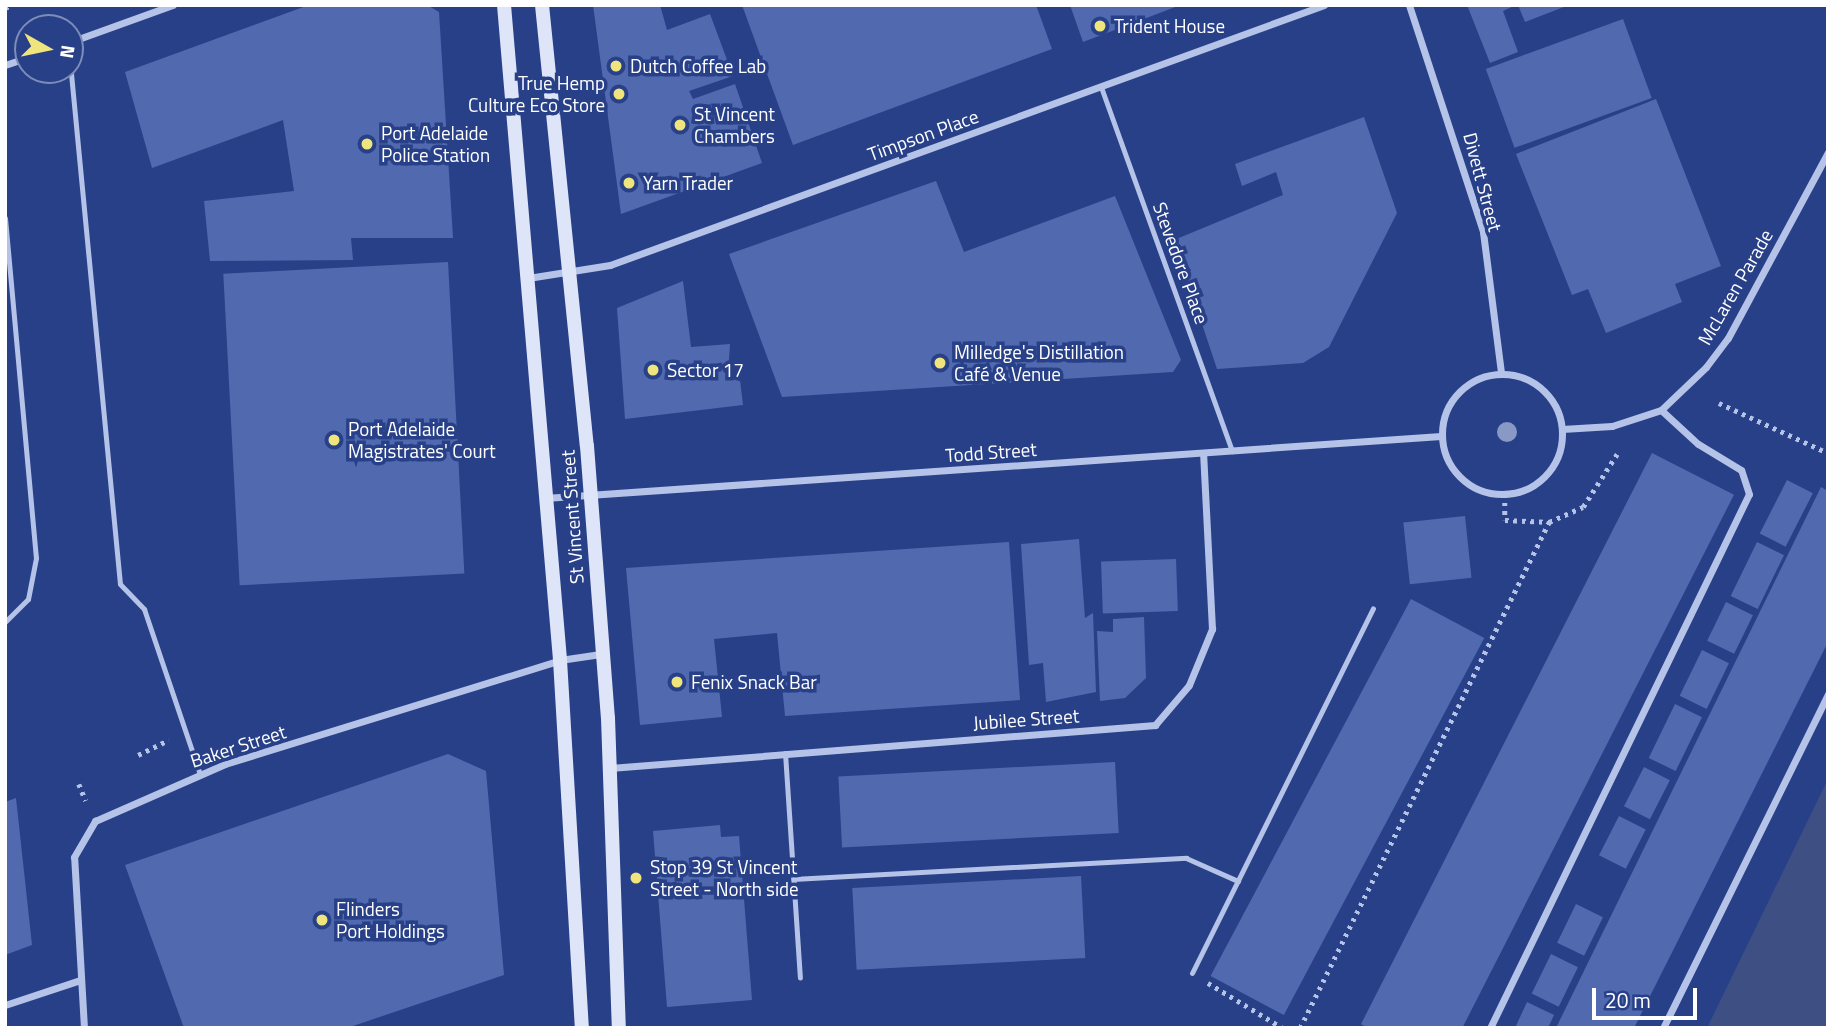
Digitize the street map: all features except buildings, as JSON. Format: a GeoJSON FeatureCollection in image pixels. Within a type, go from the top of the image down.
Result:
{"type":"FeatureCollection","features":[{"type":"Feature","properties":{"kind":"main road","name":"St Vincent Street"},"geometry":{"type":"LineString","coordinates":[[504,5],[528,278],[543,498],[560,660],[582,1028]]}},
{"type":"Feature","properties":{"kind":"main road","name":"St Vincent Street"},"geometry":{"type":"LineString","coordinates":[[542,5],[589,496],[610,768],[620,1028]]}},
{"type":"Feature","properties":{"kind":"street"},"geometry":{"type":"LineString","coordinates":[[84,37],[173,5]]}},
{"type":"Feature","properties":{"kind":"street","name":"Timpson Place"},"geometry":{"type":"LineString","coordinates":[[528,278],[567,274],[610,265],[1324,5]]}},
{"type":"Feature","properties":{"kind":"street","name":"Divett Street"},"geometry":{"type":"LineString","coordinates":[[1409,5],[1482,232],[1501,373]]}},
{"type":"Feature","properties":{"kind":"street","name":"McLaren Parade"},"geometry":{"type":"LineString","coordinates":[[1661,411],[1728,338],[1828,152]]}},
{"type":"Feature","properties":{"kind":"street"},"geometry":{"type":"LineString","coordinates":[[1501,373],[1543,389],[1562,429],[1558,455],[1546,475],[1505,494],[1482,491],[1457,475],[1441,436],[1447,409],[1462,388],[1501,373]]}},
{"type":"Feature","properties":{"kind":"street"},"geometry":{"type":"LineString","coordinates":[[1490,1028],[1749,494],[1741,470],[1698,444],[1661,411],[1612,426],[1562,429]]}},
{"type":"Feature","properties":{"kind":"street","name":"Todd Street"},"geometry":{"type":"LineString","coordinates":[[543,498],[1441,436]]}},
{"type":"Feature","properties":{"kind":"street","name":"Jubilee Street"},"geometry":{"type":"LineString","coordinates":[[610,768],[1155,725],[1189,685],[1212,629],[1203,453]]}},
{"type":"Feature","properties":{"kind":"street","name":"Baker Street"},"geometry":{"type":"LineString","coordinates":[[84,1028],[74,857],[80,839],[95,821],[125,803],[200,774],[560,660],[601,654]]}},
{"type":"Feature","properties":{"kind":"street"},"geometry":{"type":"LineString","coordinates":[[1663,1028],[1828,694]]}},
{"type":"Feature","properties":{"kind":"street"},"geometry":{"type":"LineString","coordinates":[[5,1005],[80,980]]}},
{"type":"Feature","properties":{"kind":"lane"},"geometry":{"type":"LineString","coordinates":[[72,84],[120,584],[144,608],[200,774]]}},
{"type":"Feature","properties":{"kind":"lane","name":"Stevedore Place"},"geometry":{"type":"LineString","coordinates":[[1101,87],[1232,451]]}},
{"type":"Feature","properties":{"kind":"lane"},"geometry":{"type":"LineString","coordinates":[[5,218],[36,558],[28,599],[5,622]]}},
{"type":"Feature","properties":{"kind":"lane"},"geometry":{"type":"LineString","coordinates":[[1192,973],[1373,608]]}},
{"type":"Feature","properties":{"kind":"lane"},"geometry":{"type":"LineString","coordinates":[[785,753],[800,978]]}},
{"type":"Feature","properties":{"kind":"lane"},"geometry":{"type":"LineString","coordinates":[[793,879],[1185,858],[1238,881]]}},
{"type":"Feature","properties":{"kind":"path"},"geometry":{"type":"LineString","coordinates":[[5,8],[12,5]]}},
{"type":"Feature","properties":{"kind":"path"},"geometry":{"type":"LineString","coordinates":[[1719,403],[1828,453]]}},
{"type":"Feature","properties":{"kind":"path"},"geometry":{"type":"LineString","coordinates":[[1505,494],[1505,520],[1549,522],[1583,507],[1617,454]]}},
{"type":"Feature","properties":{"kind":"path"},"geometry":{"type":"LineString","coordinates":[[1300,1028],[1549,522]]}},
{"type":"Feature","properties":{"kind":"path"},"geometry":{"type":"LineString","coordinates":[[138,755],[186,732]]}},
{"type":"Feature","properties":{"kind":"path"},"geometry":{"type":"LineString","coordinates":[[1192,973],[1283,1028]]}},
{"type":"Feature","properties":{"kind":"water"},"geometry":{"type":"Polygon","coordinates":[[[1828,779],[1828,1028],[1707,1028],[1828,779]]]}},
{"type":"Feature","properties":{"kind":"place","name":"Trident House"},"geometry":{"type":"Point","coordinates":[1100,26]}},
{"type":"Feature","properties":{"kind":"place","name":"Dutch Coffee Lab"},"geometry":{"type":"Point","coordinates":[616,66]}},
{"type":"Feature","properties":{"kind":"place","name":"True Hemp Culture Eco Store"},"geometry":{"type":"Point","coordinates":[619,94]}},
{"type":"Feature","properties":{"kind":"place","name":"St Vincent Chambers"},"geometry":{"type":"Point","coordinates":[680,125]}},
{"type":"Feature","properties":{"kind":"place","name":"Port Adelaide Police Station"},"geometry":{"type":"Point","coordinates":[367,144]}},
{"type":"Feature","properties":{"kind":"place","name":"Yarn Trader"},"geometry":{"type":"Point","coordinates":[629,183]}},
{"type":"Feature","properties":{"kind":"place","name":"Milledge's Distillation Café & Venue"},"geometry":{"type":"Point","coordinates":[940,363]}},
{"type":"Feature","properties":{"kind":"place","name":"Sector 17"},"geometry":{"type":"Point","coordinates":[653,370]}},
{"type":"Feature","properties":{"kind":"place","name":"Port Adelaide Magistrates' Court"},"geometry":{"type":"Point","coordinates":[334,440]}},
{"type":"Feature","properties":{"kind":"place","name":"Fenix Snack Bar"},"geometry":{"type":"Point","coordinates":[677,682]}},
{"type":"Feature","properties":{"kind":"place","name":"Stop 39 St Vincent Street - North side"},"geometry":{"type":"Point","coordinates":[636,878]}},
{"type":"Feature","properties":{"kind":"place","name":"Flinders Port Holdings"},"geometry":{"type":"Point","coordinates":[322,920]}}]}
